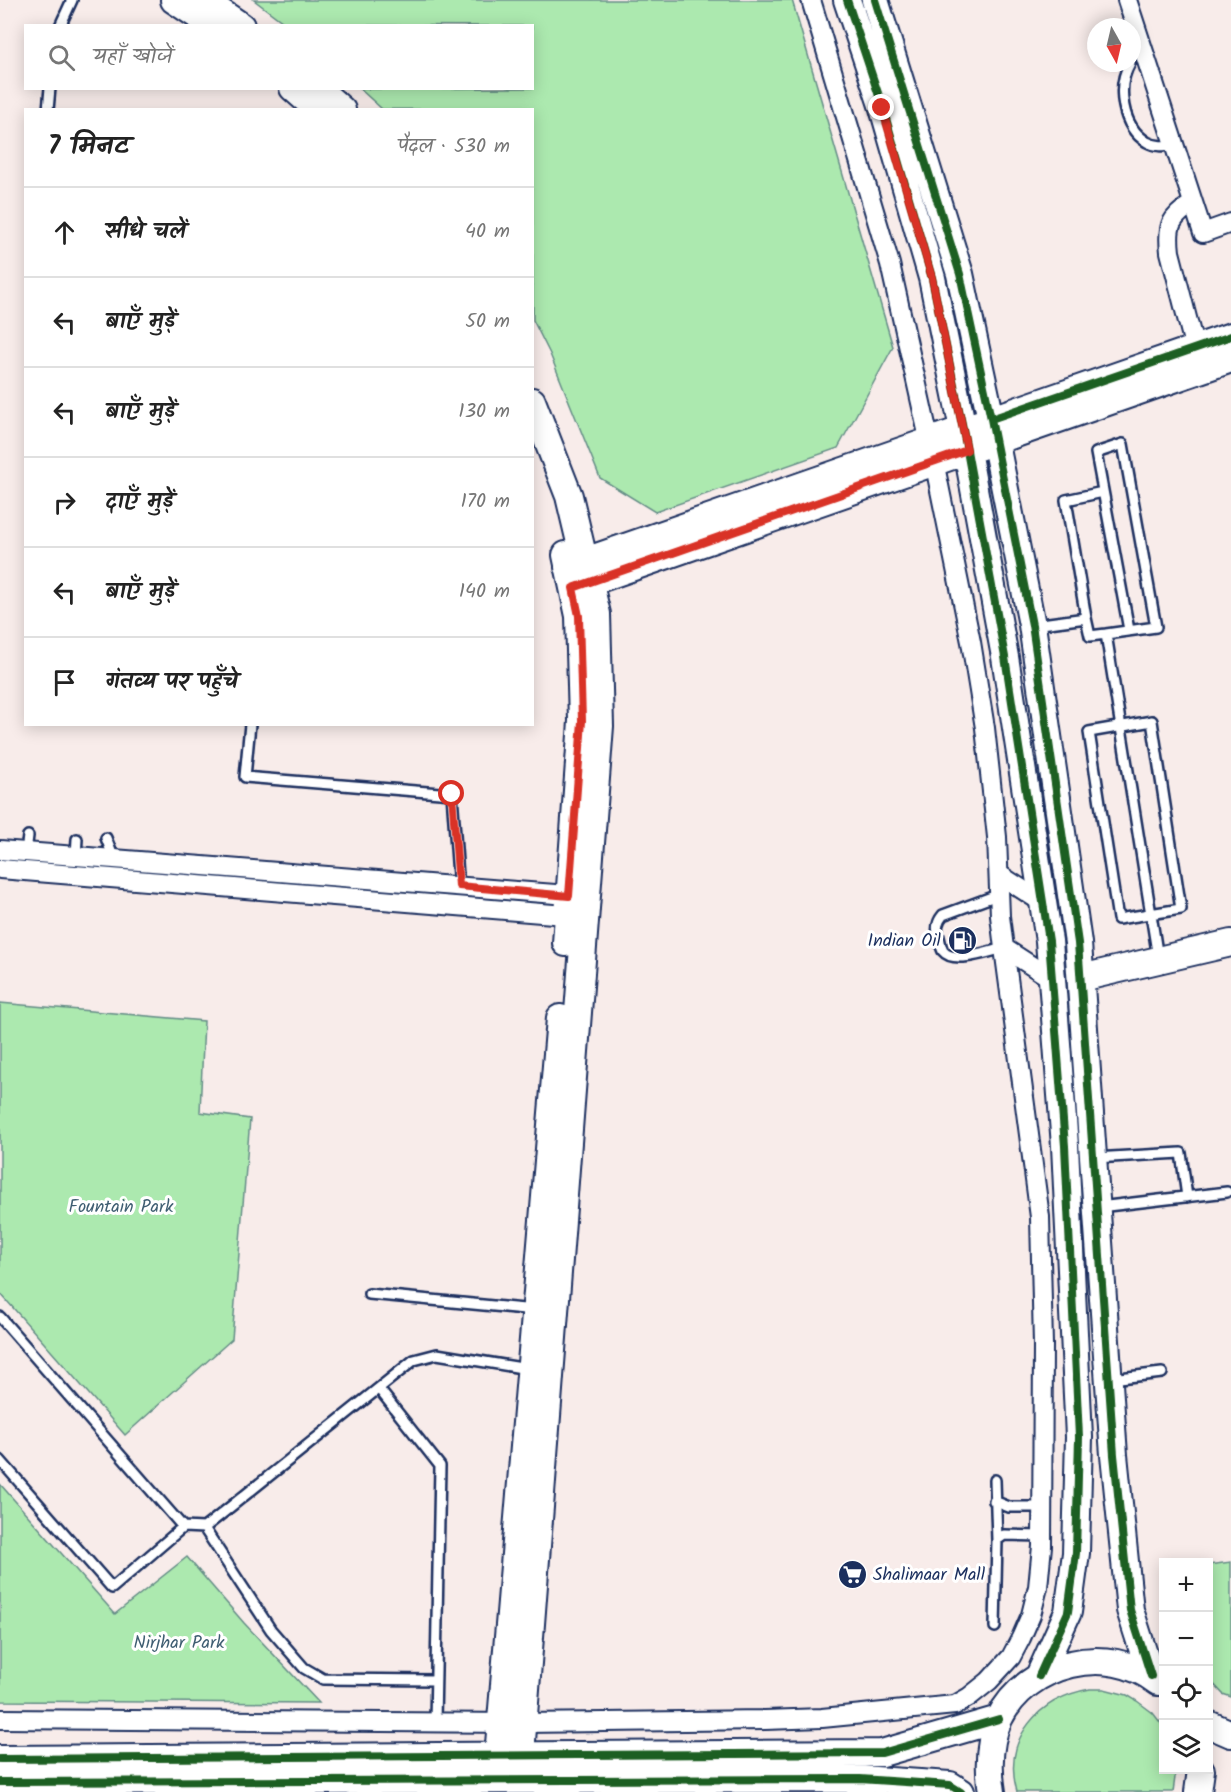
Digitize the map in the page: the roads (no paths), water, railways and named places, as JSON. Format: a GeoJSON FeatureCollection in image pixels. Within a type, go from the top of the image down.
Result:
{"type":"FeatureCollection","features":[{"type":"Feature","properties":{"kind":"street"},"geometry":{"type":"LineString","coordinates":[[174,0],[210,24]]}},
{"type":"Feature","properties":{"kind":"street"},"geometry":{"type":"LineString","coordinates":[[203,0],[238,24]]}},
{"type":"Feature","properties":{"kind":"street"},"geometry":{"type":"LineString","coordinates":[[0,1719],[513,1723],[822,1718],[955,1705],[989,1681],[1011,1658],[1021,1638],[1031,1615],[1038,1587],[1042,1536],[1043,1345],[1040,1217],[1004,948],[1000,875],[985,728],[971,642],[932,451],[890,264],[810,0]]}},
{"type":"Feature","properties":{"kind":"street"},"geometry":{"type":"LineString","coordinates":[[847,0],[882,108],[932,278],[1005,657],[1043,903],[1052,979],[1065,1146],[1079,1437],[1076,1553],[1068,1612],[1039,1676]]}},
{"type":"Feature","properties":{"kind":"street"},"geometry":{"type":"LineString","coordinates":[[875,0],[960,274],[1032,625],[1078,943],[1114,1455],[1130,1610],[1157,1681]]}},
{"type":"Feature","properties":{"kind":"street"},"geometry":{"type":"LineString","coordinates":[[1126,0],[1129,18]]}},
{"type":"Feature","properties":{"kind":"street"},"geometry":{"type":"LineString","coordinates":[[1141,70],[1175,146],[1203,233],[1231,223]]}},
{"type":"Feature","properties":{"kind":"street"},"geometry":{"type":"LineString","coordinates":[[295,90],[316,108]]}},
{"type":"Feature","properties":{"kind":"street"},"geometry":{"type":"LineString","coordinates":[[319,90],[340,108]]}},
{"type":"Feature","properties":{"kind":"street"},"geometry":{"type":"LineString","coordinates":[[1193,203],[1169,224],[1168,237],[1195,348]]}},
{"type":"Feature","properties":{"kind":"street"},"geometry":{"type":"LineString","coordinates":[[579,574],[993,430],[1195,348],[1231,336]]}},
{"type":"Feature","properties":{"kind":"street"},"geometry":{"type":"LineString","coordinates":[[993,430],[1231,359]]}},
{"type":"Feature","properties":{"kind":"street"},"geometry":{"type":"LineString","coordinates":[[534,406],[569,496],[579,574]]}},
{"type":"Feature","properties":{"kind":"street"},"geometry":{"type":"LineString","coordinates":[[509,1768],[578,906],[600,726],[597,614],[579,574],[553,496],[534,452]]}},
{"type":"Feature","properties":{"kind":"street"},"geometry":{"type":"LineString","coordinates":[[0,850],[27,844],[77,848],[114,859],[459,886],[578,906]]}},
{"type":"Feature","properties":{"kind":"street"},"geometry":{"type":"LineString","coordinates":[[0,869],[457,906],[578,906]]}},
{"type":"Feature","properties":{"kind":"street"},"geometry":{"type":"LineString","coordinates":[[1000,875],[1043,903]]}},
{"type":"Feature","properties":{"kind":"street"},"geometry":{"type":"LineString","coordinates":[[1081,978],[1231,943]]}},
{"type":"Feature","properties":{"kind":"street"},"geometry":{"type":"LineString","coordinates":[[1004,948],[1052,979]]}},
{"type":"Feature","properties":{"kind":"street"},"geometry":{"type":"LineString","coordinates":[[992,1792],[988,1770],[991,1744],[999,1719],[1016,1695],[1039,1676],[1066,1664],[1095,1660],[1124,1664],[1157,1681]]}},
{"type":"Feature","properties":{"kind":"street"},"geometry":{"type":"LineString","coordinates":[[0,1782],[265,1777],[509,1768],[740,1754],[882,1753],[999,1719]]}},
{"type":"Feature","properties":{"kind":"street"},"geometry":{"type":"LineString","coordinates":[[740,1720],[740,1754]]}},
{"type":"Feature","properties":{"kind":"street"},"geometry":{"type":"LineString","coordinates":[[1213,1726],[1231,1734]]}},
{"type":"Feature","properties":{"kind":"street"},"geometry":{"type":"LineString","coordinates":[[0,1759],[265,1777]]}},
{"type":"Feature","properties":{"kind":"street"},"geometry":{"type":"LineString","coordinates":[[509,1768],[636,1786],[860,1779],[950,1785],[961,1792]]}},
{"type":"Feature","properties":{"kind":"street"},"geometry":{"type":"LineString","coordinates":[[1198,1792],[1200,1774]]}},
{"type":"Feature","properties":{"kind":"lane"},"geometry":{"type":"LineString","coordinates":[[61,24],[72,0]]}},
{"type":"Feature","properties":{"kind":"lane"},"geometry":{"type":"LineString","coordinates":[[1125,72],[1122,87],[1123,101],[1128,118],[1137,135],[1149,143],[1175,146]]}},
{"type":"Feature","properties":{"kind":"lane"},"geometry":{"type":"LineString","coordinates":[[48,108],[50,90]]}},
{"type":"Feature","properties":{"kind":"lane"},"geometry":{"type":"LineString","coordinates":[[1103,492],[1066,500],[1090,636],[1156,627],[1123,444],[1096,453],[1129,630]]}},
{"type":"Feature","properties":{"kind":"lane"},"geometry":{"type":"LineString","coordinates":[[1032,625],[1086,618]]}},
{"type":"Feature","properties":{"kind":"lane"},"geometry":{"type":"LineString","coordinates":[[1106,634],[1158,960]]}},
{"type":"Feature","properties":{"kind":"lane"},"geometry":{"type":"LineString","coordinates":[[1152,721],[1181,909],[1151,914],[1118,919],[1089,732],[1152,721]]}},
{"type":"Feature","properties":{"kind":"lane"},"geometry":{"type":"LineString","coordinates":[[250,726],[245,777],[452,794],[459,886],[457,906]]}},
{"type":"Feature","properties":{"kind":"lane"},"geometry":{"type":"LineString","coordinates":[[106,838],[114,859]]}},
{"type":"Feature","properties":{"kind":"lane"},"geometry":{"type":"LineString","coordinates":[[1000,894],[943,915],[938,922],[937,931],[944,951],[952,956],[965,958],[1004,948]]}},
{"type":"Feature","properties":{"kind":"lane"},"geometry":{"type":"LineString","coordinates":[[1094,1158],[1181,1153],[1187,1197]]}},
{"type":"Feature","properties":{"kind":"lane"},"geometry":{"type":"LineString","coordinates":[[1097,1207],[1227,1192]]}},
{"type":"Feature","properties":{"kind":"lane"},"geometry":{"type":"LineString","coordinates":[[369,1294],[546,1311]]}},
{"type":"Feature","properties":{"kind":"lane"},"geometry":{"type":"LineString","coordinates":[[0,1317],[183,1527]]}},
{"type":"Feature","properties":{"kind":"lane"},"geometry":{"type":"LineString","coordinates":[[0,1460],[111,1588],[183,1527],[204,1528],[414,1360],[437,1354],[541,1370]]}},
{"type":"Feature","properties":{"kind":"lane"},"geometry":{"type":"LineString","coordinates":[[1109,1379],[1162,1373]]}},
{"type":"Feature","properties":{"kind":"lane"},"geometry":{"type":"LineString","coordinates":[[379,1389],[440,1466],[435,1722]]}},
{"type":"Feature","properties":{"kind":"lane"},"geometry":{"type":"LineString","coordinates":[[994,1480],[997,1540],[995,1627]]}},
{"type":"Feature","properties":{"kind":"lane"},"geometry":{"type":"LineString","coordinates":[[994,1501],[1010,1507],[1042,1507]]}},
{"type":"Feature","properties":{"kind":"lane"},"geometry":{"type":"LineString","coordinates":[[204,1528],[271,1630],[304,1668],[323,1679],[435,1680]]}},
{"type":"Feature","properties":{"kind":"lane"},"geometry":{"type":"LineString","coordinates":[[997,1540],[1004,1535],[1042,1536]]}},
{"type":"Feature","properties":{"kind":"place","name":"Indian Oil"},"geometry":{"type":"Point","coordinates":[962,940]}},
{"type":"Feature","properties":{"kind":"place","name":"Shalimaar Mall"},"geometry":{"type":"Point","coordinates":[852,1574]}},
{"type":"Feature","properties":{"kind":"park label","name":"Fountain Park"},"geometry":{"type":"Point","coordinates":[121,1206]}},
{"type":"Feature","properties":{"kind":"park label","name":"Nirjhar Park"},"geometry":{"type":"Point","coordinates":[179,1642]}}]}
